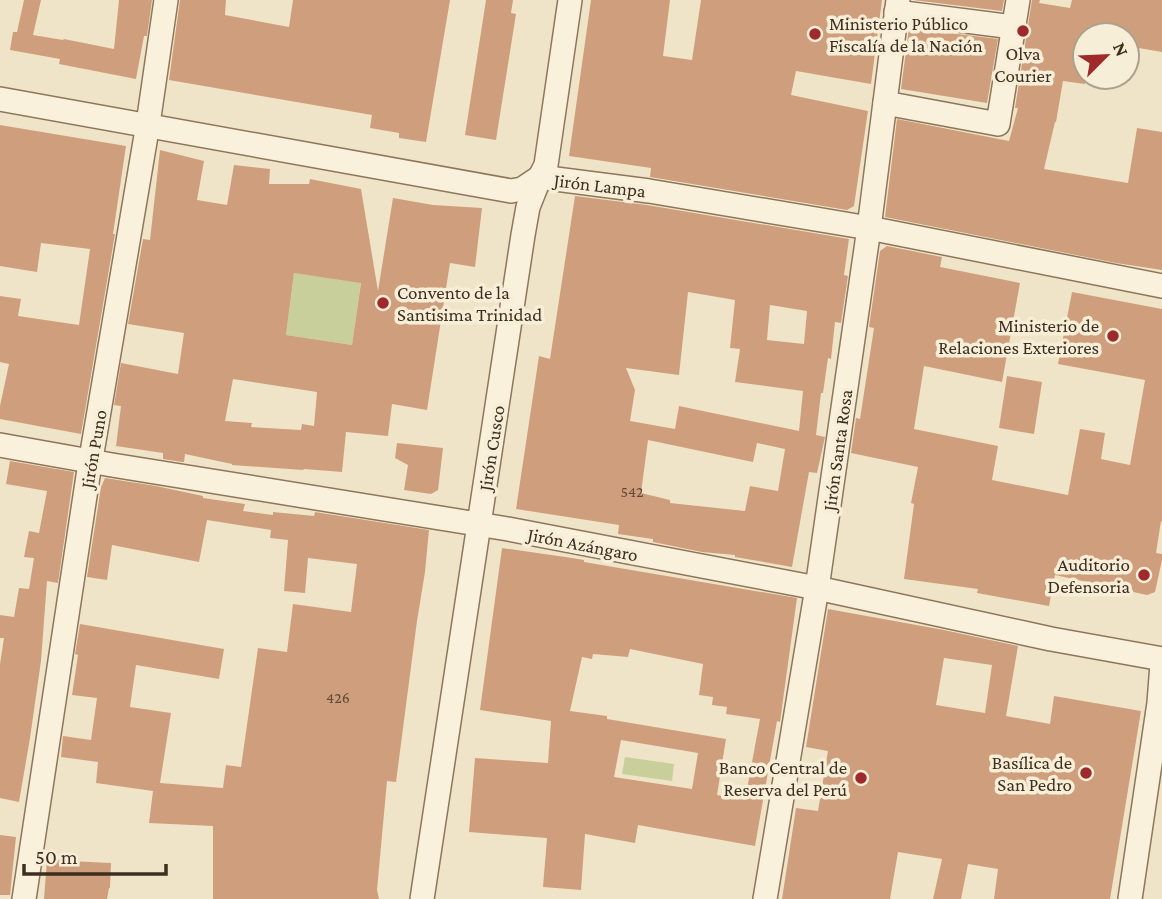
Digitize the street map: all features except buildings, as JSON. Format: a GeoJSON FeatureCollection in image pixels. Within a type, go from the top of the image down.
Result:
{"type":"FeatureCollection","features":[{"type":"Feature","properties":{"kind":"street","name":"Jirón Puno"},"geometry":{"type":"LineString","coordinates":[[23,899],[90,461],[148,124],[166,0]]}},
{"type":"Feature","properties":{"kind":"street","name":"Jirón Cusco"},"geometry":{"type":"LineString","coordinates":[[422,899],[523,235],[528,207],[546,165],[570,0]]}},
{"type":"Feature","properties":{"kind":"street"},"geometry":{"type":"LineString","coordinates":[[885,103],[998,124],[1015,14],[901,4]]}},
{"type":"Feature","properties":{"kind":"street","name":"Jirón Santa Rosa"},"geometry":{"type":"LineString","coordinates":[[765,899],[817,588],[901,4]]}},
{"type":"Feature","properties":{"kind":"street","name":"Jirón Lampa"},"geometry":{"type":"LineString","coordinates":[[0,99],[511,191],[522,189],[540,177],[649,191],[869,228],[1162,286]]}},
{"type":"Feature","properties":{"kind":"street","name":"Jirón Azángaro"},"geometry":{"type":"LineString","coordinates":[[0,445],[478,524],[817,588],[1162,662]]}},
{"type":"Feature","properties":{"kind":"street"},"geometry":{"type":"LineString","coordinates":[[1130,899],[1159,703],[1162,662]]}},
{"type":"Feature","properties":{"kind":"green space"},"geometry":{"type":"Polygon","coordinates":[[[294,273],[361,282],[352,345],[286,335],[294,273]]]}},
{"type":"Feature","properties":{"kind":"green space"},"geometry":{"type":"Polygon","coordinates":[[[625,757],[674,764],[672,781],[622,774],[625,757]]]}},
{"type":"Feature","properties":{"kind":"place","name":"Olva Courier"},"geometry":{"type":"Point","coordinates":[1023,31]}},
{"type":"Feature","properties":{"kind":"place","name":"Ministerio Público Fiscalía de la Nación"},"geometry":{"type":"Point","coordinates":[815,34]}},
{"type":"Feature","properties":{"kind":"place","name":"Convento de la Santisima Trinidad"},"geometry":{"type":"Point","coordinates":[383,303]}},
{"type":"Feature","properties":{"kind":"place","name":"Ministerio de Relaciones Exteriores"},"geometry":{"type":"Point","coordinates":[1113,336]}},
{"type":"Feature","properties":{"kind":"place","name":"Auditorio Defensoria"},"geometry":{"type":"Point","coordinates":[1144,575]}},
{"type":"Feature","properties":{"kind":"place","name":"Basílica de San Pedro"},"geometry":{"type":"Point","coordinates":[1086,773]}},
{"type":"Feature","properties":{"kind":"place","name":"Banco Central de Reserva del Perú"},"geometry":{"type":"Point","coordinates":[861,778]}}]}
